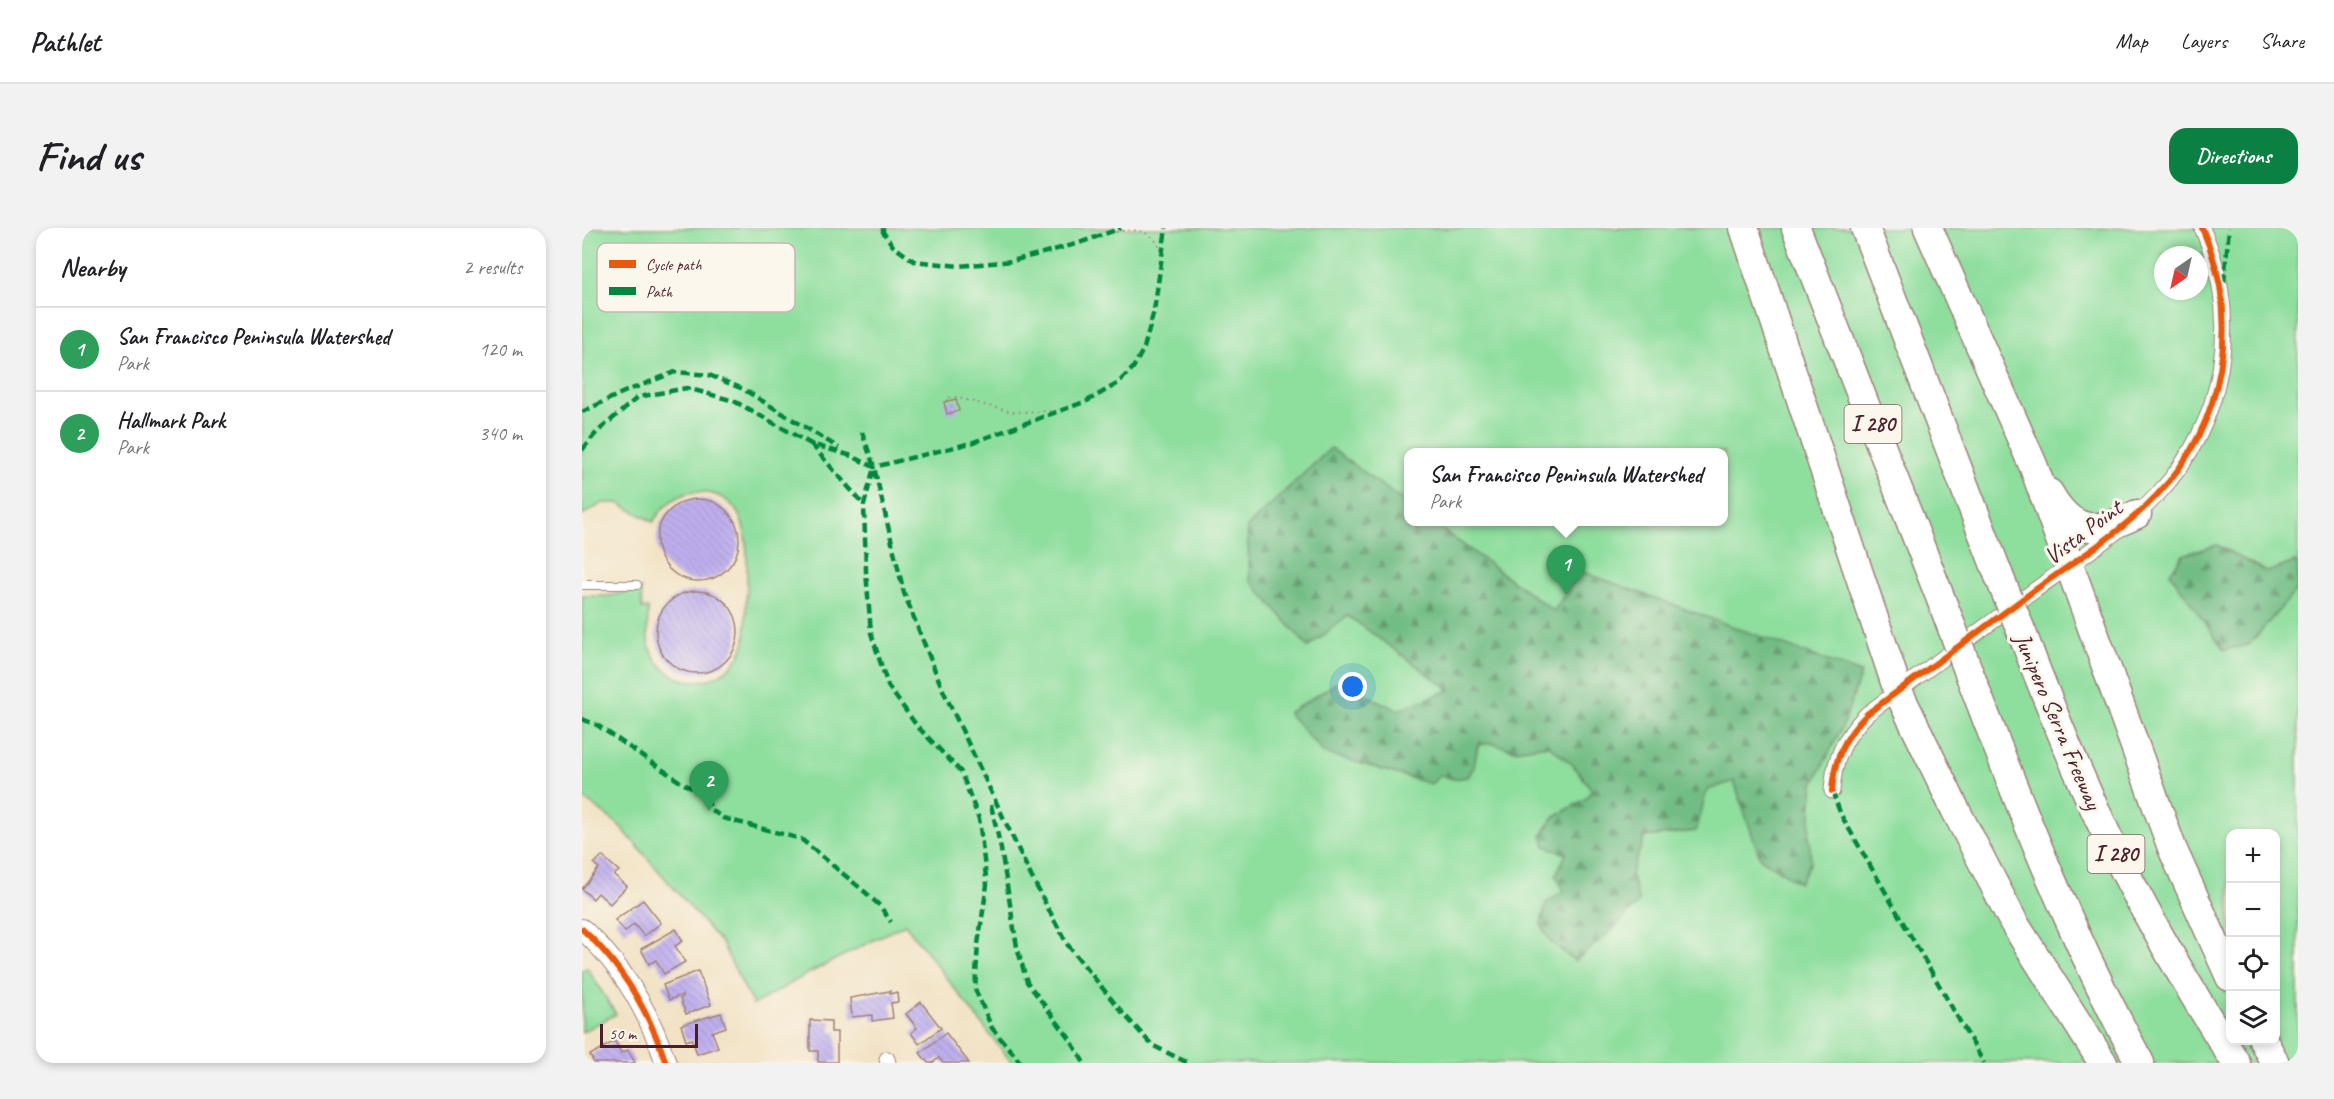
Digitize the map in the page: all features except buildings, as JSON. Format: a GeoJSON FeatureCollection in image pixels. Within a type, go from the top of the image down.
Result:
{"type":"FeatureCollection","features":[{"type":"Feature","properties":{"kind":"highway"},"geometry":{"type":"LineString","coordinates":[[1744,228],[1898,691],[1955,809],[2014,922],[2103,1063]]}},
{"type":"Feature","properties":{"kind":"highway","name":"I 280"},"geometry":{"type":"LineString","coordinates":[[1796,228],[2052,885],[2105,998],[2140,1063]]}},
{"type":"Feature","properties":{"kind":"highway","name":"Junipero Serra Freeway"},"geometry":{"type":"LineString","coordinates":[[1865,228],[2081,780],[2112,846],[2178,968],[2236,1063]]}},
{"type":"Feature","properties":{"kind":"highway"},"geometry":{"type":"LineString","coordinates":[[1928,228],[2033,465],[2172,848],[2226,968]]}},
{"type":"Feature","properties":{"kind":"highway"},"geometry":{"type":"LineString","coordinates":[[2033,465],[2058,507],[2072,521],[2086,526],[2101,527],[2115,525],[2137,514]]}},
{"type":"Feature","properties":{"kind":"highway"},"geometry":{"type":"LineString","coordinates":[[2265,1045],[2275,1063]]}},
{"type":"Feature","properties":{"kind":"street","name":"Vista Point"},"geometry":{"type":"LineString","coordinates":[[1832,791],[1833,771],[1845,740],[1867,714],[2137,514],[2159,493],[2187,455],[2208,416],[2218,383],[2223,348],[2223,297],[2217,270],[2202,228]]}},
{"type":"Feature","properties":{"kind":"street"},"geometry":{"type":"LineString","coordinates":[[582,929],[595,940],[624,976],[647,1016],[666,1063]]}},
{"type":"Feature","properties":{"kind":"lane"},"geometry":{"type":"LineString","coordinates":[[582,585],[637,585]]}},
{"type":"Feature","properties":{"kind":"path"},"geometry":{"type":"LineString","coordinates":[[1116,232],[1134,228],[1142,231],[1160,246],[1162,253]]}},
{"type":"Feature","properties":{"kind":"path"},"geometry":{"type":"LineString","coordinates":[[947,401],[946,398],[955,397],[1012,412],[1058,411]]}},
{"type":"Feature","properties":{"kind":"green space"},"geometry":{"type":"Polygon","coordinates":[[[582,228],[2298,228],[2298,1063],[1012,1063],[905,924],[807,974],[753,1005],[722,944],[619,825],[582,797],[582,596],[608,596],[641,589],[642,609],[648,608],[649,645],[657,662],[669,673],[683,679],[698,681],[713,678],[727,670],[738,658],[745,641],[747,552],[743,524],[729,502],[717,495],[700,492],[685,494],[672,500],[653,522],[619,503],[603,503],[582,515],[582,228]]]}},
{"type":"Feature","properties":{"kind":"green space"},"geometry":{"type":"Polygon","coordinates":[[[1331,448],[1404,502],[1404,526],[1437,526],[1554,611],[1580,571],[1861,673],[1844,723],[1814,783],[1809,835],[1811,862],[1799,883],[1760,858],[1734,781],[1707,790],[1696,831],[1645,837],[1631,873],[1639,902],[1611,931],[1575,961],[1551,942],[1541,925],[1546,903],[1564,891],[1556,875],[1566,854],[1545,846],[1542,835],[1553,818],[1585,799],[1592,790],[1573,765],[1548,745],[1515,750],[1491,743],[1478,745],[1474,767],[1468,777],[1453,779],[1441,775],[1431,784],[1324,753],[1288,713],[1338,682],[1398,710],[1450,690],[1348,616],[1308,647],[1250,580],[1247,527],[1331,448]]]}},
{"type":"Feature","properties":{"kind":"green space"},"geometry":{"type":"Polygon","coordinates":[[[2217,545],[2267,572],[2295,562],[2298,567],[2298,588],[2249,645],[2224,650],[2170,573],[2183,555],[2217,545]]]}},
{"type":"Feature","properties":{"kind":"green space"},"geometry":{"type":"Polygon","coordinates":[[[587,968],[616,1014],[582,1032],[582,970],[587,968]]]}},
{"type":"Feature","properties":{"kind":"marked path"},"geometry":{"type":"LineString","coordinates":[[883,228],[883,232],[893,246],[914,261],[959,266],[1012,261],[1076,244],[1121,228]]}},
{"type":"Feature","properties":{"kind":"marked path"},"geometry":{"type":"LineString","coordinates":[[582,450],[597,432],[638,397],[687,388],[734,401],[811,444],[852,456],[874,467],[971,443],[1087,401],[1117,384],[1133,368],[1144,348],[1154,311],[1166,228]]}},
{"type":"Feature","properties":{"kind":"marked path"},"geometry":{"type":"LineString","coordinates":[[2224,282],[2229,228]]}},
{"type":"Feature","properties":{"kind":"marked path"},"geometry":{"type":"LineString","coordinates":[[582,412],[675,372],[709,375],[743,389],[839,448]]}},
{"type":"Feature","properties":{"kind":"marked path"},"geometry":{"type":"LineString","coordinates":[[862,432],[874,467],[904,593],[942,688],[1031,876],[1067,944],[1121,1011],[1152,1045],[1188,1063]]}},
{"type":"Feature","properties":{"kind":"marked path"},"geometry":{"type":"LineString","coordinates":[[811,444],[864,505]]}},
{"type":"Feature","properties":{"kind":"marked path"},"geometry":{"type":"LineString","coordinates":[[873,471],[864,505],[871,633],[888,686],[917,726],[961,772],[979,819],[987,885],[978,944],[975,989],[992,1028],[1021,1063]]}},
{"type":"Feature","properties":{"kind":"marked path"},"geometry":{"type":"LineString","coordinates":[[582,719],[597,725],[682,783],[707,796],[710,809],[723,818],[801,839],[865,892],[880,906],[891,922]]}},
{"type":"Feature","properties":{"kind":"marked path"},"geometry":{"type":"LineString","coordinates":[[1832,791],[1841,815],[1984,1063]]}},
{"type":"Feature","properties":{"kind":"marked path"},"geometry":{"type":"LineString","coordinates":[[991,805],[1001,849],[1017,947],[1027,982],[1070,1039],[1084,1063]]}},
{"type":"Feature","properties":{"kind":"cycle path"},"geometry":{"type":"LineString","coordinates":[[1832,791],[1835,769],[1846,740],[1867,714],[2114,533],[2157,495],[2180,466],[2199,435],[2212,402],[2220,368],[2224,333],[2222,297],[2214,262],[2202,228]]}},
{"type":"Feature","properties":{"kind":"cycle path"},"geometry":{"type":"LineString","coordinates":[[582,929],[610,958],[633,990],[666,1063]]}},
{"type":"Feature","properties":{"kind":"place","name":"San Francisco Peninsula Watershed"},"geometry":{"type":"Point","coordinates":[1566,595]}},
{"type":"Feature","properties":{"kind":"place","name":"Hallmark Park"},"geometry":{"type":"Point","coordinates":[709,811]}}]}
